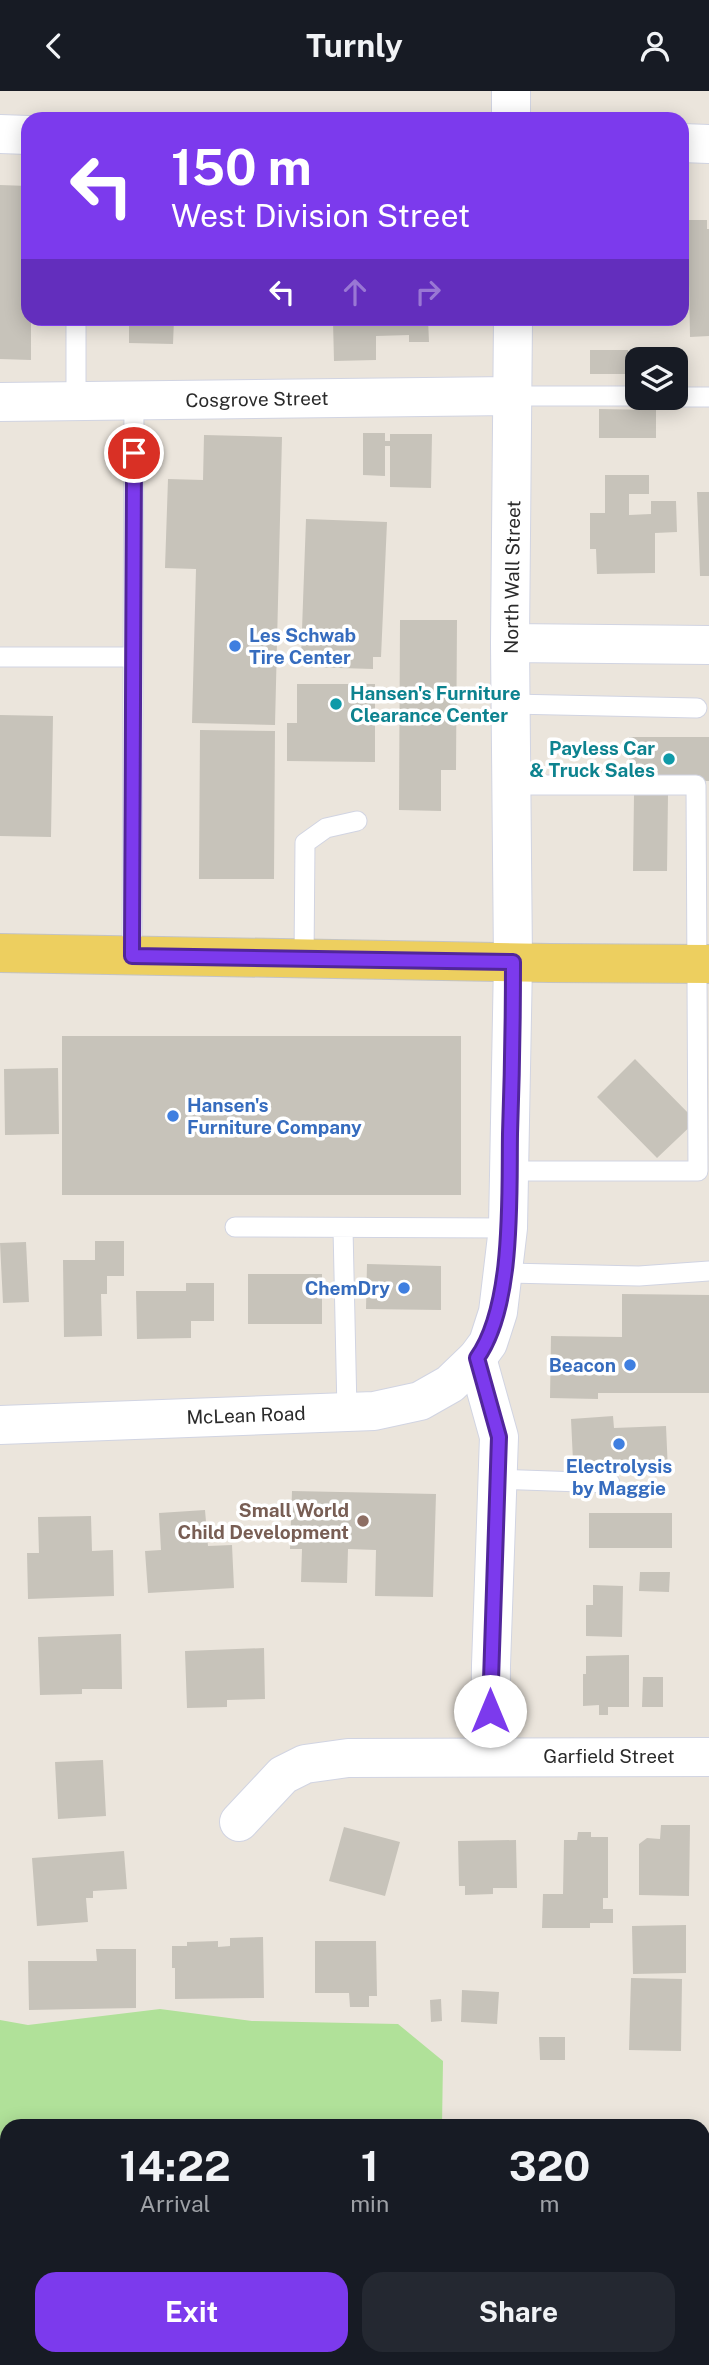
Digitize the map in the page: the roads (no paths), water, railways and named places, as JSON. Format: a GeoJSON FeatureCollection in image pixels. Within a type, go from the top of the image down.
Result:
{"type":"FeatureCollection","features":[{"type":"Feature","properties":{"kind":"main road"},"geometry":{"type":"LineString","coordinates":[[0,953],[703,964]]}},
{"type":"Feature","properties":{"kind":"street"},"geometry":{"type":"LineString","coordinates":[[511,91],[511,112]]}},
{"type":"Feature","properties":{"kind":"street"},"geometry":{"type":"LineString","coordinates":[[0,134],[21,135]]}},
{"type":"Feature","properties":{"kind":"street"},"geometry":{"type":"LineString","coordinates":[[689,143],[709,144]]}},
{"type":"Feature","properties":{"kind":"street","name":"North Wall Street"},"geometry":{"type":"LineString","coordinates":[[510,1171],[513,962],[510,643],[513,326]]}},
{"type":"Feature","properties":{"kind":"street","name":"Cosgrove Street"},"geometry":{"type":"LineString","coordinates":[[0,402],[514,396]]}},
{"type":"Feature","properties":{"kind":"street"},"geometry":{"type":"LineString","coordinates":[[510,643],[709,645]]}},
{"type":"Feature","properties":{"kind":"street","name":"McLean Road"},"geometry":{"type":"LineString","coordinates":[[0,1425],[374,1411],[420,1401],[450,1384],[477,1358],[488,1343],[498,1312],[509,1229],[510,1171]]}},
{"type":"Feature","properties":{"kind":"street"},"geometry":{"type":"LineString","coordinates":[[477,1358],[499,1437],[490,1756]]}},
{"type":"Feature","properties":{"kind":"street","name":"Garfield Street"},"geometry":{"type":"LineString","coordinates":[[239,1822],[283,1775],[305,1764],[348,1758],[709,1757]]}},
{"type":"Feature","properties":{"kind":"lane"},"geometry":{"type":"LineString","coordinates":[[76,326],[76,401]]}},
{"type":"Feature","properties":{"kind":"lane"},"geometry":{"type":"LineString","coordinates":[[514,396],[625,396]]}},
{"type":"Feature","properties":{"kind":"lane"},"geometry":{"type":"LineString","coordinates":[[688,397],[709,397]]}},
{"type":"Feature","properties":{"kind":"lane"},"geometry":{"type":"LineString","coordinates":[[132,956],[134,400]]}},
{"type":"Feature","properties":{"kind":"lane"},"geometry":{"type":"LineString","coordinates":[[0,657],[133,657]]}},
{"type":"Feature","properties":{"kind":"lane"},"geometry":{"type":"LineString","coordinates":[[511,704],[697,708]]}},
{"type":"Feature","properties":{"kind":"lane"},"geometry":{"type":"LineString","coordinates":[[510,1171],[703,1173],[703,964],[696,785],[512,785]]}},
{"type":"Feature","properties":{"kind":"lane"},"geometry":{"type":"LineString","coordinates":[[304,959],[305,843],[326,828],[357,821]]}},
{"type":"Feature","properties":{"kind":"lane"},"geometry":{"type":"LineString","coordinates":[[235,1227],[509,1229]]}},
{"type":"Feature","properties":{"kind":"lane"},"geometry":{"type":"LineString","coordinates":[[343,1228],[347,1411]]}},
{"type":"Feature","properties":{"kind":"lane"},"geometry":{"type":"LineString","coordinates":[[503,1273],[639,1276],[709,1271]]}},
{"type":"Feature","properties":{"kind":"lane"},"geometry":{"type":"LineString","coordinates":[[497,1479],[610,1483]]}},
{"type":"Feature","properties":{"kind":"place","name":"Les Schwab Tire Center"},"geometry":{"type":"Point","coordinates":[235,646]}},
{"type":"Feature","properties":{"kind":"place","name":"Hansen's Furniture Clearance Center"},"geometry":{"type":"Point","coordinates":[336,704]}},
{"type":"Feature","properties":{"kind":"place","name":"Payless Car & Truck Sales"},"geometry":{"type":"Point","coordinates":[669,759]}},
{"type":"Feature","properties":{"kind":"place","name":"Hansen's Furniture Company"},"geometry":{"type":"Point","coordinates":[173,1116]}},
{"type":"Feature","properties":{"kind":"place","name":"ChemDry"},"geometry":{"type":"Point","coordinates":[404,1288]}},
{"type":"Feature","properties":{"kind":"place","name":"Beacon"},"geometry":{"type":"Point","coordinates":[630,1365]}},
{"type":"Feature","properties":{"kind":"place","name":"Electrolysis by Maggie"},"geometry":{"type":"Point","coordinates":[619,1444]}},
{"type":"Feature","properties":{"kind":"place","name":"Small World Child Development"},"geometry":{"type":"Point","coordinates":[363,1521]}}]}
